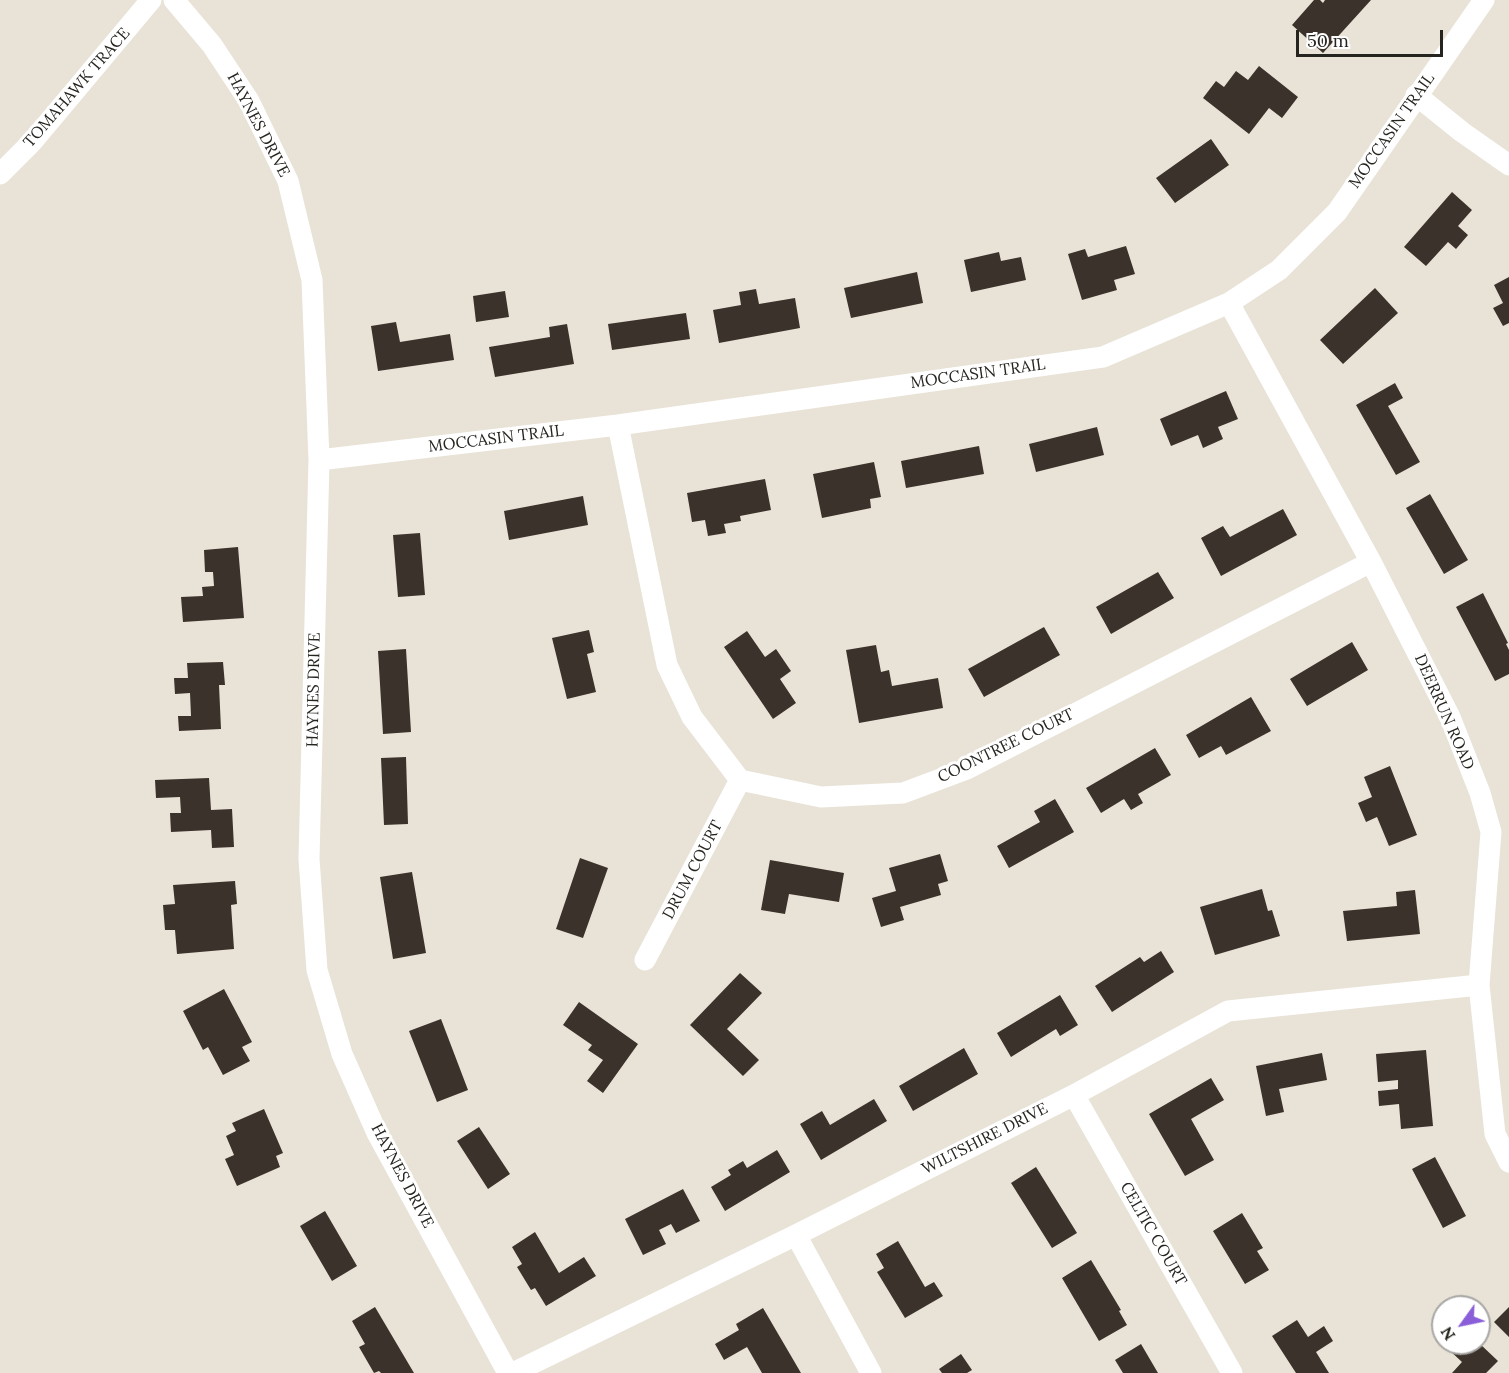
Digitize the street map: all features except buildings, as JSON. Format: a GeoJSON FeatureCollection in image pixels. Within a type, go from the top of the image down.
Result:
{"type":"FeatureCollection","features":[{"type":"Feature","properties":{"kind":"street","name":"TOMAHAWK TRACE"},"geometry":{"type":"LineString","coordinates":[[0,174],[32,142],[152,0]]}},
{"type":"Feature","properties":{"kind":"street","name":"HAYNES DRIVE"},"geometry":{"type":"LineString","coordinates":[[174,0],[212,45],[249,101],[288,181],[312,280],[319,460],[309,859],[318,970],[342,1054],[377,1133],[508,1373]]}},
{"type":"Feature","properties":{"kind":"street","name":"MOCCASIN TRAIL"},"geometry":{"type":"LineString","coordinates":[[319,460],[618,424],[1103,357],[1229,303],[1279,270],[1337,212],[1484,0]]}},
{"type":"Feature","properties":{"kind":"street"},"geometry":{"type":"LineString","coordinates":[[1416,95],[1462,132],[1509,165]]}},
{"type":"Feature","properties":{"kind":"street","name":"DEERRUN ROAD"},"geometry":{"type":"LineString","coordinates":[[1229,303],[1371,562],[1450,717],[1480,794],[1491,832],[1479,985],[1495,1134],[1509,1162]]}},
{"type":"Feature","properties":{"kind":"street"},"geometry":{"type":"LineString","coordinates":[[618,424],[667,665],[692,717],[740,780]]}},
{"type":"Feature","properties":{"kind":"street","name":"COONTREE COURT"},"geometry":{"type":"LineString","coordinates":[[740,780],[821,797],[903,793],[967,769],[1371,562]]}},
{"type":"Feature","properties":{"kind":"street","name":"DRUM COURT"},"geometry":{"type":"LineString","coordinates":[[645,960],[740,780]]}},
{"type":"Feature","properties":{"kind":"street","name":"WILTSHIRE DRIVE"},"geometry":{"type":"LineString","coordinates":[[513,1373],[1074,1095],[1228,1011],[1479,985]]}},
{"type":"Feature","properties":{"kind":"street","name":"CELTIC COURT"},"geometry":{"type":"LineString","coordinates":[[1074,1095],[1232,1373]]}},
{"type":"Feature","properties":{"kind":"street"},"geometry":{"type":"LineString","coordinates":[[796,1234],[871,1373]]}}]}
